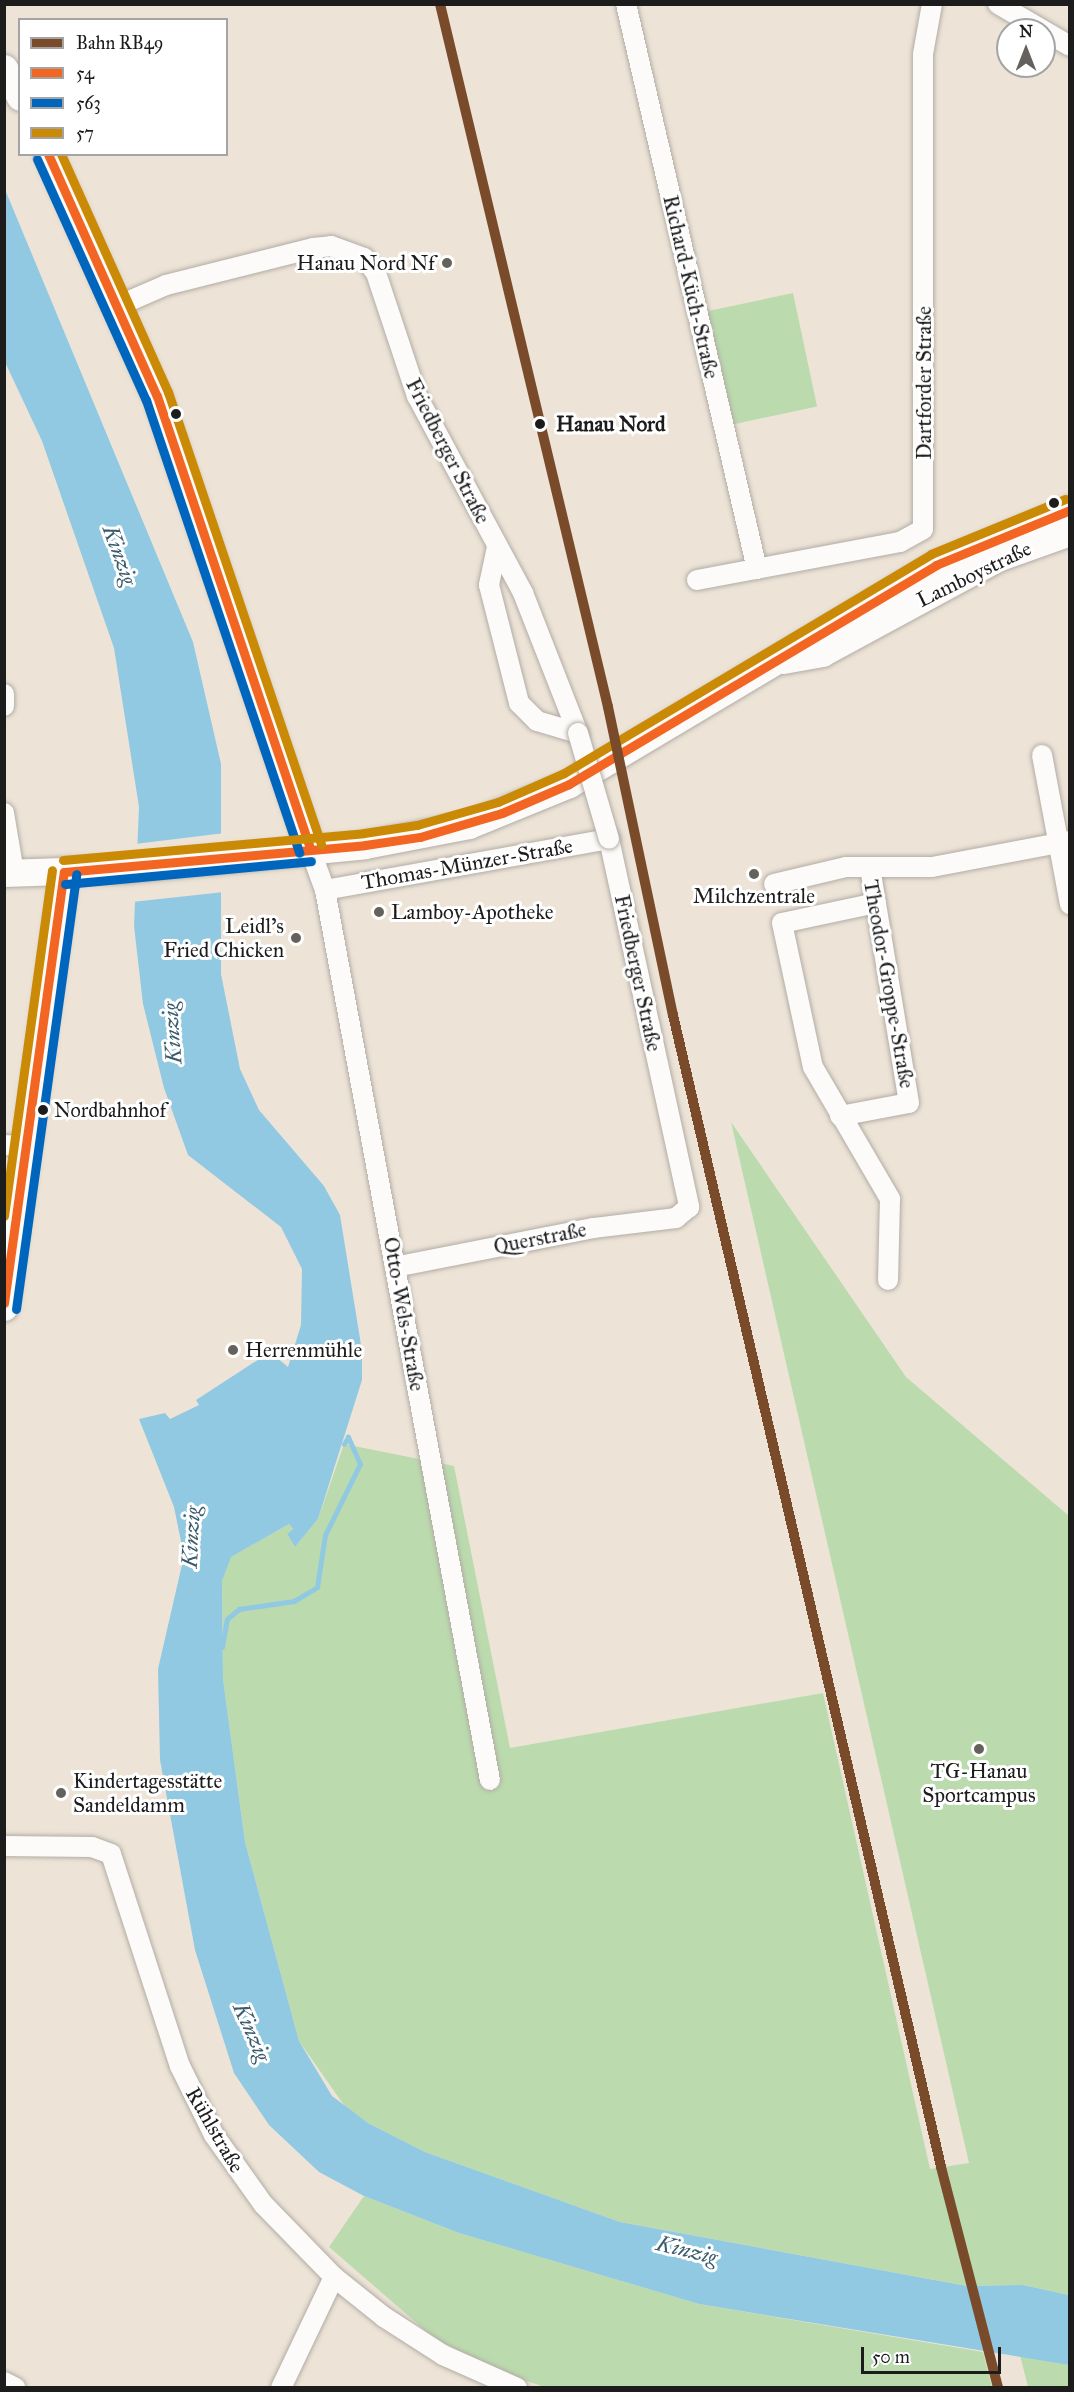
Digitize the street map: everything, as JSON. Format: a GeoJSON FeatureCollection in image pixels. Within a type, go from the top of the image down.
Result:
{"type":"FeatureCollection","features":[{"type":"Feature","properties":{"kind":"main road"},"geometry":{"type":"LineString","coordinates":[[4,68],[18,93]]}},
{"type":"Feature","properties":{"kind":"main road"},"geometry":{"type":"LineString","coordinates":[[49,156],[120,305],[157,396],[310,849]]}},
{"type":"Feature","properties":{"kind":"main road","name":"Lamboystraße"},"geometry":{"type":"LineString","coordinates":[[9,873],[122,869],[420,837],[502,813],[569,784],[782,660],[811,636],[928,569],[1070,510]]}},
{"type":"Feature","properties":{"kind":"main road","name":"Lamboystraße"},"geometry":{"type":"LineString","coordinates":[[782,660],[822,653],[997,558],[1070,532]]}},
{"type":"Feature","properties":{"kind":"main road"},"geometry":{"type":"LineString","coordinates":[[4,1307],[16,1146],[64,872]]}},
{"type":"Feature","properties":{"kind":"street","name":"Richard-Küch-Straße"},"geometry":{"type":"LineString","coordinates":[[626,4],[757,569]]}},
{"type":"Feature","properties":{"kind":"street","name":"Dartforder Straße"},"geometry":{"type":"LineString","coordinates":[[697,580],[900,542],[924,529],[923,54],[932,4]]}},
{"type":"Feature","properties":{"kind":"street"},"geometry":{"type":"LineString","coordinates":[[998,4],[1070,46]]}},
{"type":"Feature","properties":{"kind":"street","name":"Friedberger Straße"},"geometry":{"type":"LineString","coordinates":[[120,305],[165,285],[313,248],[331,246],[364,258],[376,273],[428,418],[523,593],[578,733],[609,839],[689,1207],[685,1213]]}},
{"type":"Feature","properties":{"kind":"street","name":"Friedberger Straße"},"geometry":{"type":"LineString","coordinates":[[497,547],[489,585],[519,703],[537,721],[578,733]]}},
{"type":"Feature","properties":{"kind":"street"},"geometry":{"type":"LineString","coordinates":[[4,694],[4,706]]}},
{"type":"Feature","properties":{"kind":"street"},"geometry":{"type":"LineString","coordinates":[[1042,755],[1064,843],[1070,904]]}},
{"type":"Feature","properties":{"kind":"street"},"geometry":{"type":"LineString","coordinates":[[4,813],[9,873]]}},
{"type":"Feature","properties":{"kind":"street","name":"Thomas-Münzer-Straße"},"geometry":{"type":"LineString","coordinates":[[325,890],[609,839]]}},
{"type":"Feature","properties":{"kind":"street"},"geometry":{"type":"LineString","coordinates":[[774,884],[846,867],[932,867],[1064,843]]}},
{"type":"Feature","properties":{"kind":"street","name":"Otto-Wels-Straße"},"geometry":{"type":"LineString","coordinates":[[310,849],[325,890],[490,1780]]}},
{"type":"Feature","properties":{"kind":"street","name":"Theodor-Groppe-Straße"},"geometry":{"type":"LineString","coordinates":[[840,1116],[909,1103],[870,867]]}},
{"type":"Feature","properties":{"kind":"street"},"geometry":{"type":"LineString","coordinates":[[876,903],[782,923],[813,1067],[890,1199],[888,1280]]}},
{"type":"Feature","properties":{"kind":"street","name":"Querstraße"},"geometry":{"type":"LineString","coordinates":[[395,1267],[685,1213]]}},
{"type":"Feature","properties":{"kind":"street","name":"Rühlstraße"},"geometry":{"type":"LineString","coordinates":[[4,1846],[92,1847],[115,1859],[168,2039],[204,2116],[263,2204],[334,2277],[417,2341],[517,2388]]}},
{"type":"Feature","properties":{"kind":"street"},"geometry":{"type":"LineString","coordinates":[[281,2388],[334,2277]]}},
{"type":"Feature","properties":{"kind":"street"},"geometry":{"type":"LineString","coordinates":[[4,2382],[16,2388]]}},
{"type":"Feature","properties":{"kind":"green space"},"geometry":{"type":"Polygon","coordinates":[[[793,293],[817,406],[729,425],[705,312],[793,293]]]}},
{"type":"Feature","properties":{"kind":"green space"},"geometry":{"type":"Polygon","coordinates":[[[731,1122],[906,1377],[1069,1516],[1069,2295],[1023,2285],[967,2286],[620,2222],[425,2152],[368,2123],[346,2108],[299,2041],[245,1842],[223,1679],[222,1581],[227,1559],[289,1524],[293,1529],[287,1534],[295,1547],[318,1519],[344,1444],[454,1466],[510,1748],[823,1693],[930,2169],[969,2163],[731,1122]]]}},
{"type":"Feature","properties":{"kind":"green space"},"geometry":{"type":"Polygon","coordinates":[[[364,2196],[459,2233],[699,2304],[983,2352],[992,2387],[545,2387],[499,2372],[434,2338],[329,2247],[364,2196]]]}},
{"type":"Feature","properties":{"kind":"green space"},"geometry":{"type":"Polygon","coordinates":[[[1020,2355],[1069,2365],[1069,2387],[1028,2387],[1020,2355]]]}},
{"type":"Feature","properties":{"kind":"water","name":"Kinzig"},"geometry":{"type":"Polygon","coordinates":[[[4,187],[193,642],[221,764],[221,974],[240,1069],[259,1110],[324,1186],[340,1215],[362,1351],[362,1380],[318,1519],[295,1547],[287,1534],[293,1529],[289,1524],[231,1557],[222,1581],[223,1679],[245,1842],[299,2041],[332,2096],[368,2123],[425,2152],[620,2222],[967,2286],[1023,2285],[1069,2295],[1069,2365],[699,2304],[459,2233],[364,2196],[319,2172],[269,2125],[234,2073],[195,1950],[160,1760],[158,1669],[184,1556],[174,1507],[139,1419],[165,1413],[170,1419],[199,1405],[196,1400],[270,1352],[288,1367],[301,1325],[302,1269],[281,1227],[188,1155],[164,1088],[143,1004],[134,926],[139,807],[114,648],[42,441],[5,362],[4,187]]]}},
{"type":"Feature","properties":{"kind":"pier"},"geometry":{"type":"Polygon","coordinates":[[[225,833],[224,892],[132,902],[135,844],[225,833]]]}},
{"type":"Feature","properties":{"kind":"waterway"},"geometry":{"type":"LineString","coordinates":[[222,1647],[227,1619],[239,1609],[294,1601],[317,1587],[325,1535],[360,1464],[348,1437],[344,1444]]}},
{"type":"Feature","properties":{"kind":"rail line","name":"RB49"},"geometry":{"type":"LineString","coordinates":[[440,4],[608,707],[673,1015],[941,2167],[998,2388]]}},
{"type":"Feature","properties":{"kind":"transit line","name":"54"},"geometry":{"type":"LineString","coordinates":[[49,156],[157,396],[310,849]]}},
{"type":"Feature","properties":{"kind":"transit line","name":"57"},"geometry":{"type":"LineString","coordinates":[[62,156],[168,392],[321,845]]}},
{"type":"Feature","properties":{"kind":"transit line","name":"563"},"geometry":{"type":"LineString","coordinates":[[37,159],[146,400],[299,853]]}},
{"type":"Feature","properties":{"kind":"transit line","name":"57"},"geometry":{"type":"LineString","coordinates":[[63,860],[364,833],[417,825],[498,802],[564,773],[931,554],[1065,499]]}},
{"type":"Feature","properties":{"kind":"transit line","name":"54"},"geometry":{"type":"LineString","coordinates":[[64,872],[365,845],[420,837],[502,813],[569,784],[936,565],[1070,510]]}},
{"type":"Feature","properties":{"kind":"transit line","name":"563"},"geometry":{"type":"LineString","coordinates":[[65,884],[311,861]]}},
{"type":"Feature","properties":{"kind":"transit line","name":"57"},"geometry":{"type":"LineString","coordinates":[[4,1216],[52,870]]}},
{"type":"Feature","properties":{"kind":"transit line","name":"54"},"geometry":{"type":"LineString","coordinates":[[4,1303],[64,872]]}},
{"type":"Feature","properties":{"kind":"transit line","name":"563"},"geometry":{"type":"LineString","coordinates":[[16,1309],[76,874]]}},
{"type":"Feature","properties":{"kind":"place","name":"Hanau Nord Nf"},"geometry":{"type":"Point","coordinates":[447,263]}},
{"type":"Feature","properties":{"kind":"place","name":"Hanau Nord"},"geometry":{"type":"Point","coordinates":[540,424]}},
{"type":"Feature","properties":{"kind":"place","name":"Milchzentrale"},"geometry":{"type":"Point","coordinates":[754,874]}},
{"type":"Feature","properties":{"kind":"place","name":"Lamboy-Apotheke"},"geometry":{"type":"Point","coordinates":[379,912]}},
{"type":"Feature","properties":{"kind":"place","name":"Leidl's Fried Chicken"},"geometry":{"type":"Point","coordinates":[296,938]}},
{"type":"Feature","properties":{"kind":"place","name":"Nordbahnhof"},"geometry":{"type":"Point","coordinates":[43,1110]}},
{"type":"Feature","properties":{"kind":"place","name":"Herrenmühle"},"geometry":{"type":"Point","coordinates":[233,1350]}},
{"type":"Feature","properties":{"kind":"place","name":"TG-Hanau Sportcampus"},"geometry":{"type":"Point","coordinates":[979,1749]}},
{"type":"Feature","properties":{"kind":"place","name":"Kindertagesstätte Sandeldamm"},"geometry":{"type":"Point","coordinates":[61,1793]}}]}
